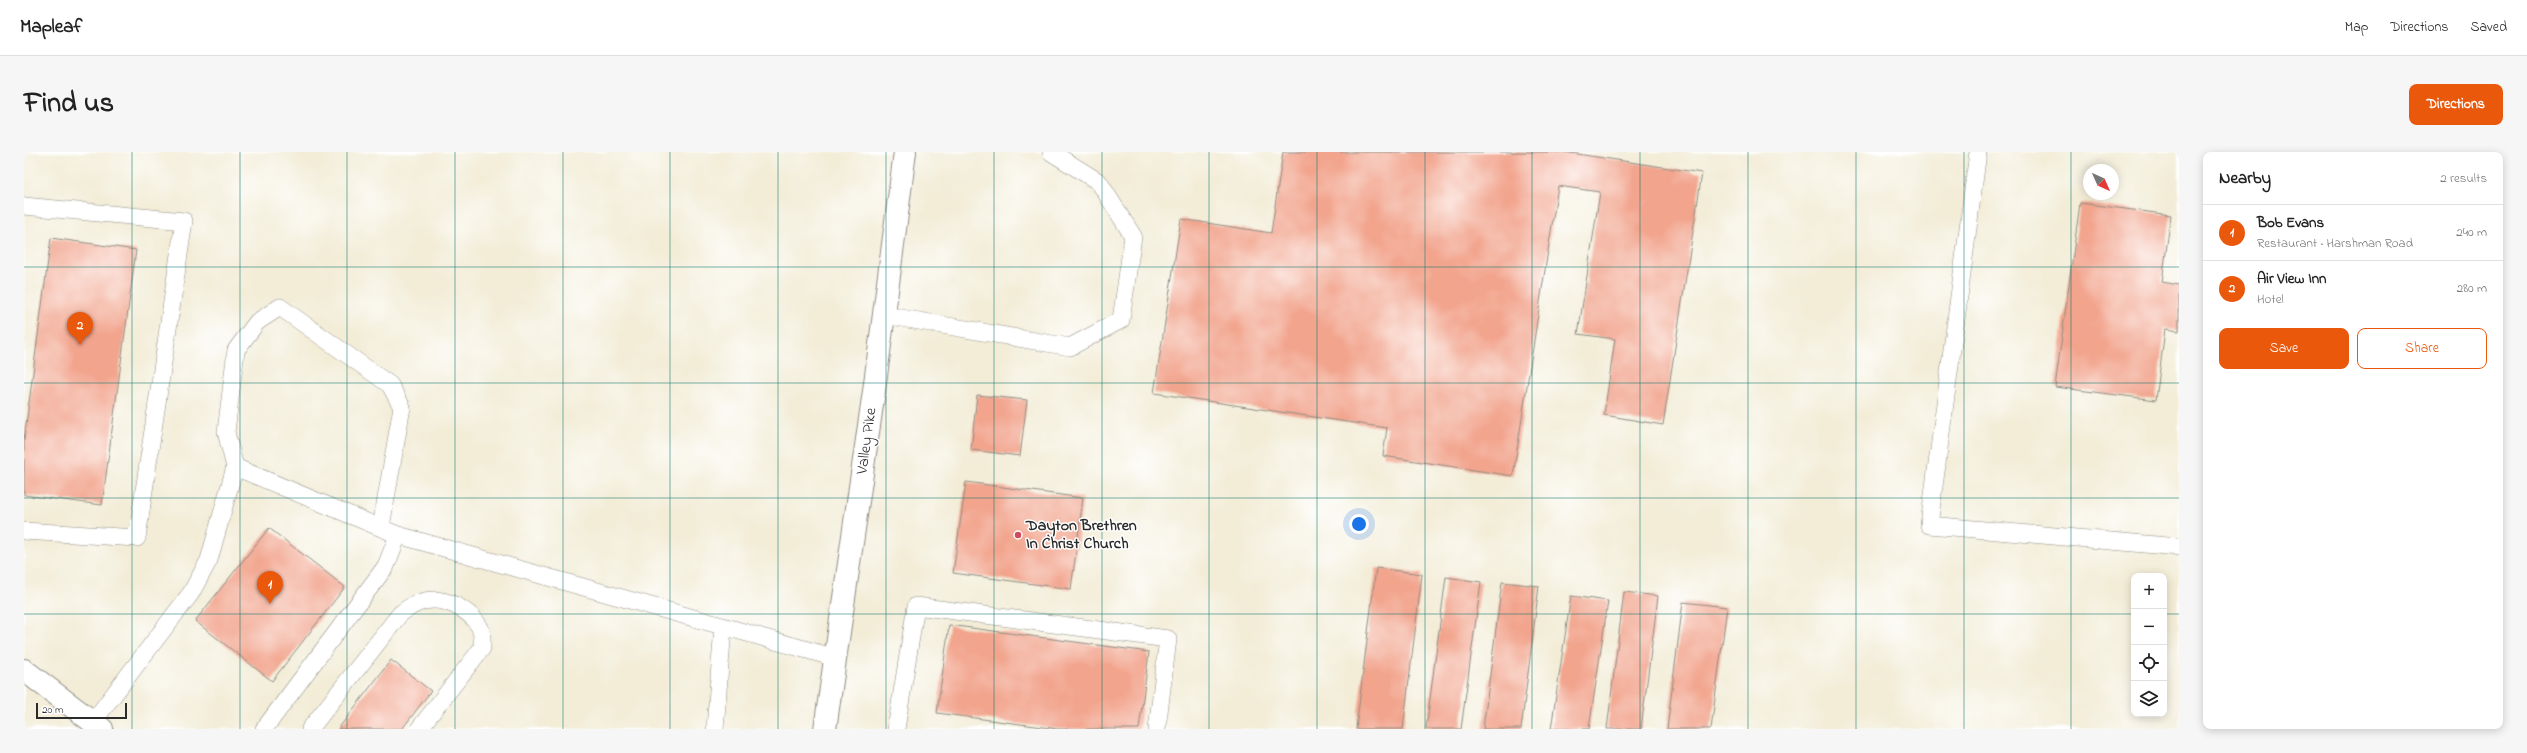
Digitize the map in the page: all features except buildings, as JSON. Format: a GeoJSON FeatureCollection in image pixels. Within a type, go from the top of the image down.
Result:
{"type":"FeatureCollection","features":[{"type":"Feature","properties":{"kind":"street","name":"Valley Pike"},"geometry":{"type":"LineString","coordinates":[[825,729],[884,315],[905,152]]}},
{"type":"Feature","properties":{"kind":"street"},"geometry":{"type":"LineString","coordinates":[[24,670],[97,726]]}},
{"type":"Feature","properties":{"kind":"lane"},"geometry":{"type":"LineString","coordinates":[[884,315],[1070,348],[1121,320],[1133,236],[1099,182],[1051,152]]}},
{"type":"Feature","properties":{"kind":"lane"},"geometry":{"type":"LineString","coordinates":[[1978,152],[1929,525],[2179,547]]}},
{"type":"Feature","properties":{"kind":"lane"},"geometry":{"type":"LineString","coordinates":[[24,206],[184,221],[137,538],[24,531]]}},
{"type":"Feature","properties":{"kind":"lane"},"geometry":{"type":"LineString","coordinates":[[97,726],[191,593],[209,560],[235,467],[226,432],[236,350],[257,322],[280,306],[390,385],[402,407],[381,527]]}},
{"type":"Feature","properties":{"kind":"lane"},"geometry":{"type":"LineString","coordinates":[[235,467],[398,535],[836,658]]}},
{"type":"Feature","properties":{"kind":"lane"},"geometry":{"type":"LineString","coordinates":[[264,729],[386,566],[398,535]]}},
{"type":"Feature","properties":{"kind":"lane"},"geometry":{"type":"LineString","coordinates":[[310,729],[400,614],[414,604],[426,600],[438,601],[462,609],[475,621],[480,627],[482,648],[419,729]]}},
{"type":"Feature","properties":{"kind":"lane"},"geometry":{"type":"LineString","coordinates":[[896,729],[916,606],[1168,639],[1157,729]]}},
{"type":"Feature","properties":{"kind":"lane"},"geometry":{"type":"LineString","coordinates":[[715,729],[722,627]]}},
{"type":"Feature","properties":{"kind":"place","name":"Air View Inn"},"geometry":{"type":"Point","coordinates":[80,345]}},
{"type":"Feature","properties":{"kind":"place","name":"Dayton Brethren In Christ Church"},"geometry":{"type":"Point","coordinates":[1018,535]}},
{"type":"Feature","properties":{"kind":"place","name":"Bob Evans"},"geometry":{"type":"Point","coordinates":[270,604]}}]}
